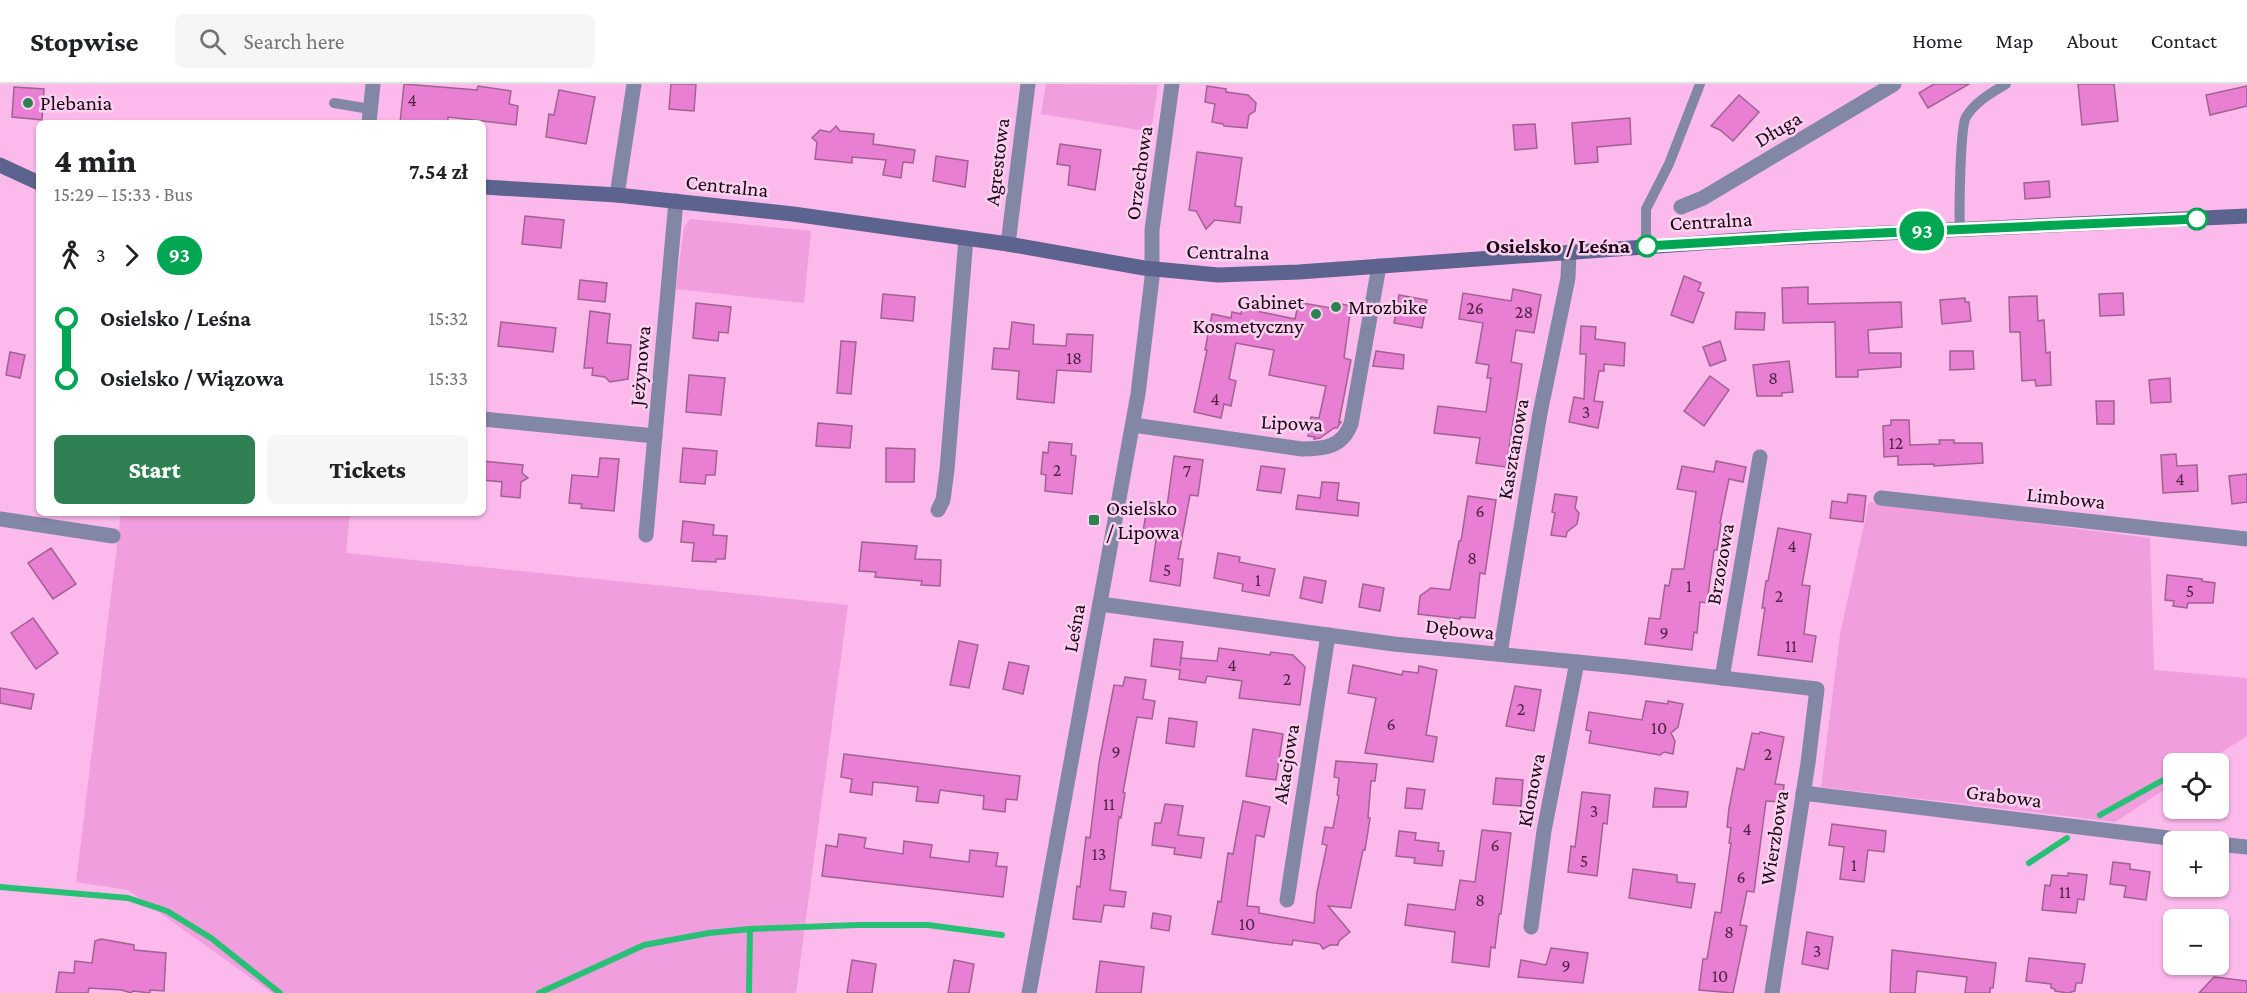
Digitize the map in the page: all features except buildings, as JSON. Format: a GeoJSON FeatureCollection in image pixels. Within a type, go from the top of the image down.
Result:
{"type":"FeatureCollection","features":[{"type":"Feature","properties":{"kind":"street"},"geometry":{"type":"LineString","coordinates":[[370,116],[373,84]]}},
{"type":"Feature","properties":{"kind":"street"},"geometry":{"type":"LineString","coordinates":[[617,195],[634,84]]}},
{"type":"Feature","properties":{"kind":"street","name":"Agrestowa"},"geometry":{"type":"LineString","coordinates":[[1008,244],[1028,84]]}},
{"type":"Feature","properties":{"kind":"street","name":"Orzechowa"},"geometry":{"type":"LineString","coordinates":[[1152,269],[1152,230],[1172,84]]}},
{"type":"Feature","properties":{"kind":"street","name":"Długa"},"geometry":{"type":"LineString","coordinates":[[1681,207],[1703,198],[1894,84]]}},
{"type":"Feature","properties":{"kind":"street"},"geometry":{"type":"LineString","coordinates":[[0,165],[36,182]]}},
{"type":"Feature","properties":{"kind":"street","name":"Centralna"},"geometry":{"type":"LineString","coordinates":[[486,187],[617,195],[793,214],[1008,244],[1152,269],[1218,275],[1279,273],[1646,246],[2247,216]]}},
{"type":"Feature","properties":{"kind":"street","name":"Jeżynowa"},"geometry":{"type":"LineString","coordinates":[[646,534],[676,201]]}},
{"type":"Feature","properties":{"kind":"street"},"geometry":{"type":"LineString","coordinates":[[938,510],[944,500],[966,238]]}},
{"type":"Feature","properties":{"kind":"street","name":"Kasztanowa"},"geometry":{"type":"LineString","coordinates":[[1500,654],[1540,412],[1568,278],[1569,252]]}},
{"type":"Feature","properties":{"kind":"street","name":"Lipowa"},"geometry":{"type":"LineString","coordinates":[[1133,425],[1302,449],[1330,447],[1340,441],[1351,424],[1379,266]]}},
{"type":"Feature","properties":{"kind":"street","name":"Leśna"},"geometry":{"type":"LineString","coordinates":[[1029,993],[1133,425],[1152,269]]}},
{"type":"Feature","properties":{"kind":"street"},"geometry":{"type":"LineString","coordinates":[[486,419],[655,436]]}},
{"type":"Feature","properties":{"kind":"street","name":"Brzozowa"},"geometry":{"type":"LineString","coordinates":[[1722,678],[1760,457]]}},
{"type":"Feature","properties":{"kind":"street","name":"Limbowa"},"geometry":{"type":"LineString","coordinates":[[1881,498],[2247,539]]}},
{"type":"Feature","properties":{"kind":"street"},"geometry":{"type":"LineString","coordinates":[[0,519],[113,536]]}},
{"type":"Feature","properties":{"kind":"street","name":"Dębowa"},"geometry":{"type":"LineString","coordinates":[[1100,604],[1394,644],[1817,689]]}},
{"type":"Feature","properties":{"kind":"street","name":"Akacjowa"},"geometry":{"type":"LineString","coordinates":[[1287,900],[1328,635]]}},
{"type":"Feature","properties":{"kind":"street","name":"Klonowa"},"geometry":{"type":"LineString","coordinates":[[1531,927],[1544,831],[1577,662]]}},
{"type":"Feature","properties":{"kind":"street","name":"Wierzbowa"},"geometry":{"type":"LineString","coordinates":[[1772,993],[1817,689]]}},
{"type":"Feature","properties":{"kind":"street","name":"Grabowa"},"geometry":{"type":"LineString","coordinates":[[1803,793],[2163,837]]}},
{"type":"Feature","properties":{"kind":"street"},"geometry":{"type":"LineString","coordinates":[[2229,845],[2247,847]]}},
{"type":"Feature","properties":{"kind":"lane"},"geometry":{"type":"LineString","coordinates":[[1646,246],[1646,209],[1669,164],[1700,84]]}},
{"type":"Feature","properties":{"kind":"lane"},"geometry":{"type":"LineString","coordinates":[[1960,230],[1961,146],[1965,118],[1984,97],[2006,84]]}},
{"type":"Feature","properties":{"kind":"lane"},"geometry":{"type":"LineString","coordinates":[[334,103],[370,116]]}},
{"type":"Feature","properties":{"kind":"shaded area"},"geometry":{"type":"Polygon","coordinates":[[[1046,84],[1158,85],[1151,132],[1041,114],[1046,84]]]}},
{"type":"Feature","properties":{"kind":"shaded area"},"geometry":{"type":"Polygon","coordinates":[[[690,219],[811,231],[804,303],[676,289],[684,227],[690,219]]]}},
{"type":"Feature","properties":{"kind":"shaded area"},"geometry":{"type":"Polygon","coordinates":[[[1869,502],[2150,538],[2154,670],[2247,678],[2247,736],[2221,753],[2163,753],[2163,791],[2115,822],[1821,787],[1840,634],[1869,502]]]}},
{"type":"Feature","properties":{"kind":"shaded area"},"geometry":{"type":"Polygon","coordinates":[[[121,516],[350,516],[346,553],[848,605],[796,993],[272,993],[128,890],[76,882],[121,516]]]}},
{"type":"Feature","properties":{"kind":"waterway"},"geometry":{"type":"LineString","coordinates":[[2100,815],[2163,780]]}},
{"type":"Feature","properties":{"kind":"waterway"},"geometry":{"type":"LineString","coordinates":[[2029,863],[2067,838]]}},
{"type":"Feature","properties":{"kind":"waterway"},"geometry":{"type":"LineString","coordinates":[[0,887],[128,898],[167,911],[211,938],[280,993]]}},
{"type":"Feature","properties":{"kind":"waterway"},"geometry":{"type":"LineString","coordinates":[[539,993],[644,945],[709,933],[858,925],[928,925],[1002,935]]}},
{"type":"Feature","properties":{"kind":"waterway"},"geometry":{"type":"LineString","coordinates":[[749,993],[750,929]]}},
{"type":"Feature","properties":{"kind":"bus line","name":"93"},"geometry":{"type":"LineString","coordinates":[[1647,246],[1813,236],[2197,219]]}},
{"type":"Feature","properties":{"kind":"place","name":"Plebania"},"geometry":{"type":"Point","coordinates":[28,103]}},
{"type":"Feature","properties":{"kind":"place","name":"Osielsko / Leśna"},"geometry":{"type":"Point","coordinates":[1647,246]}},
{"type":"Feature","properties":{"kind":"place","name":"Mrozbike"},"geometry":{"type":"Point","coordinates":[1336,307]}},
{"type":"Feature","properties":{"kind":"place","name":"Gabinet Kosmetyczny"},"geometry":{"type":"Point","coordinates":[1316,314]}},
{"type":"Feature","properties":{"kind":"place","name":"Osielsko / Lipowa"},"geometry":{"type":"Point","coordinates":[1094,520]}}]}
